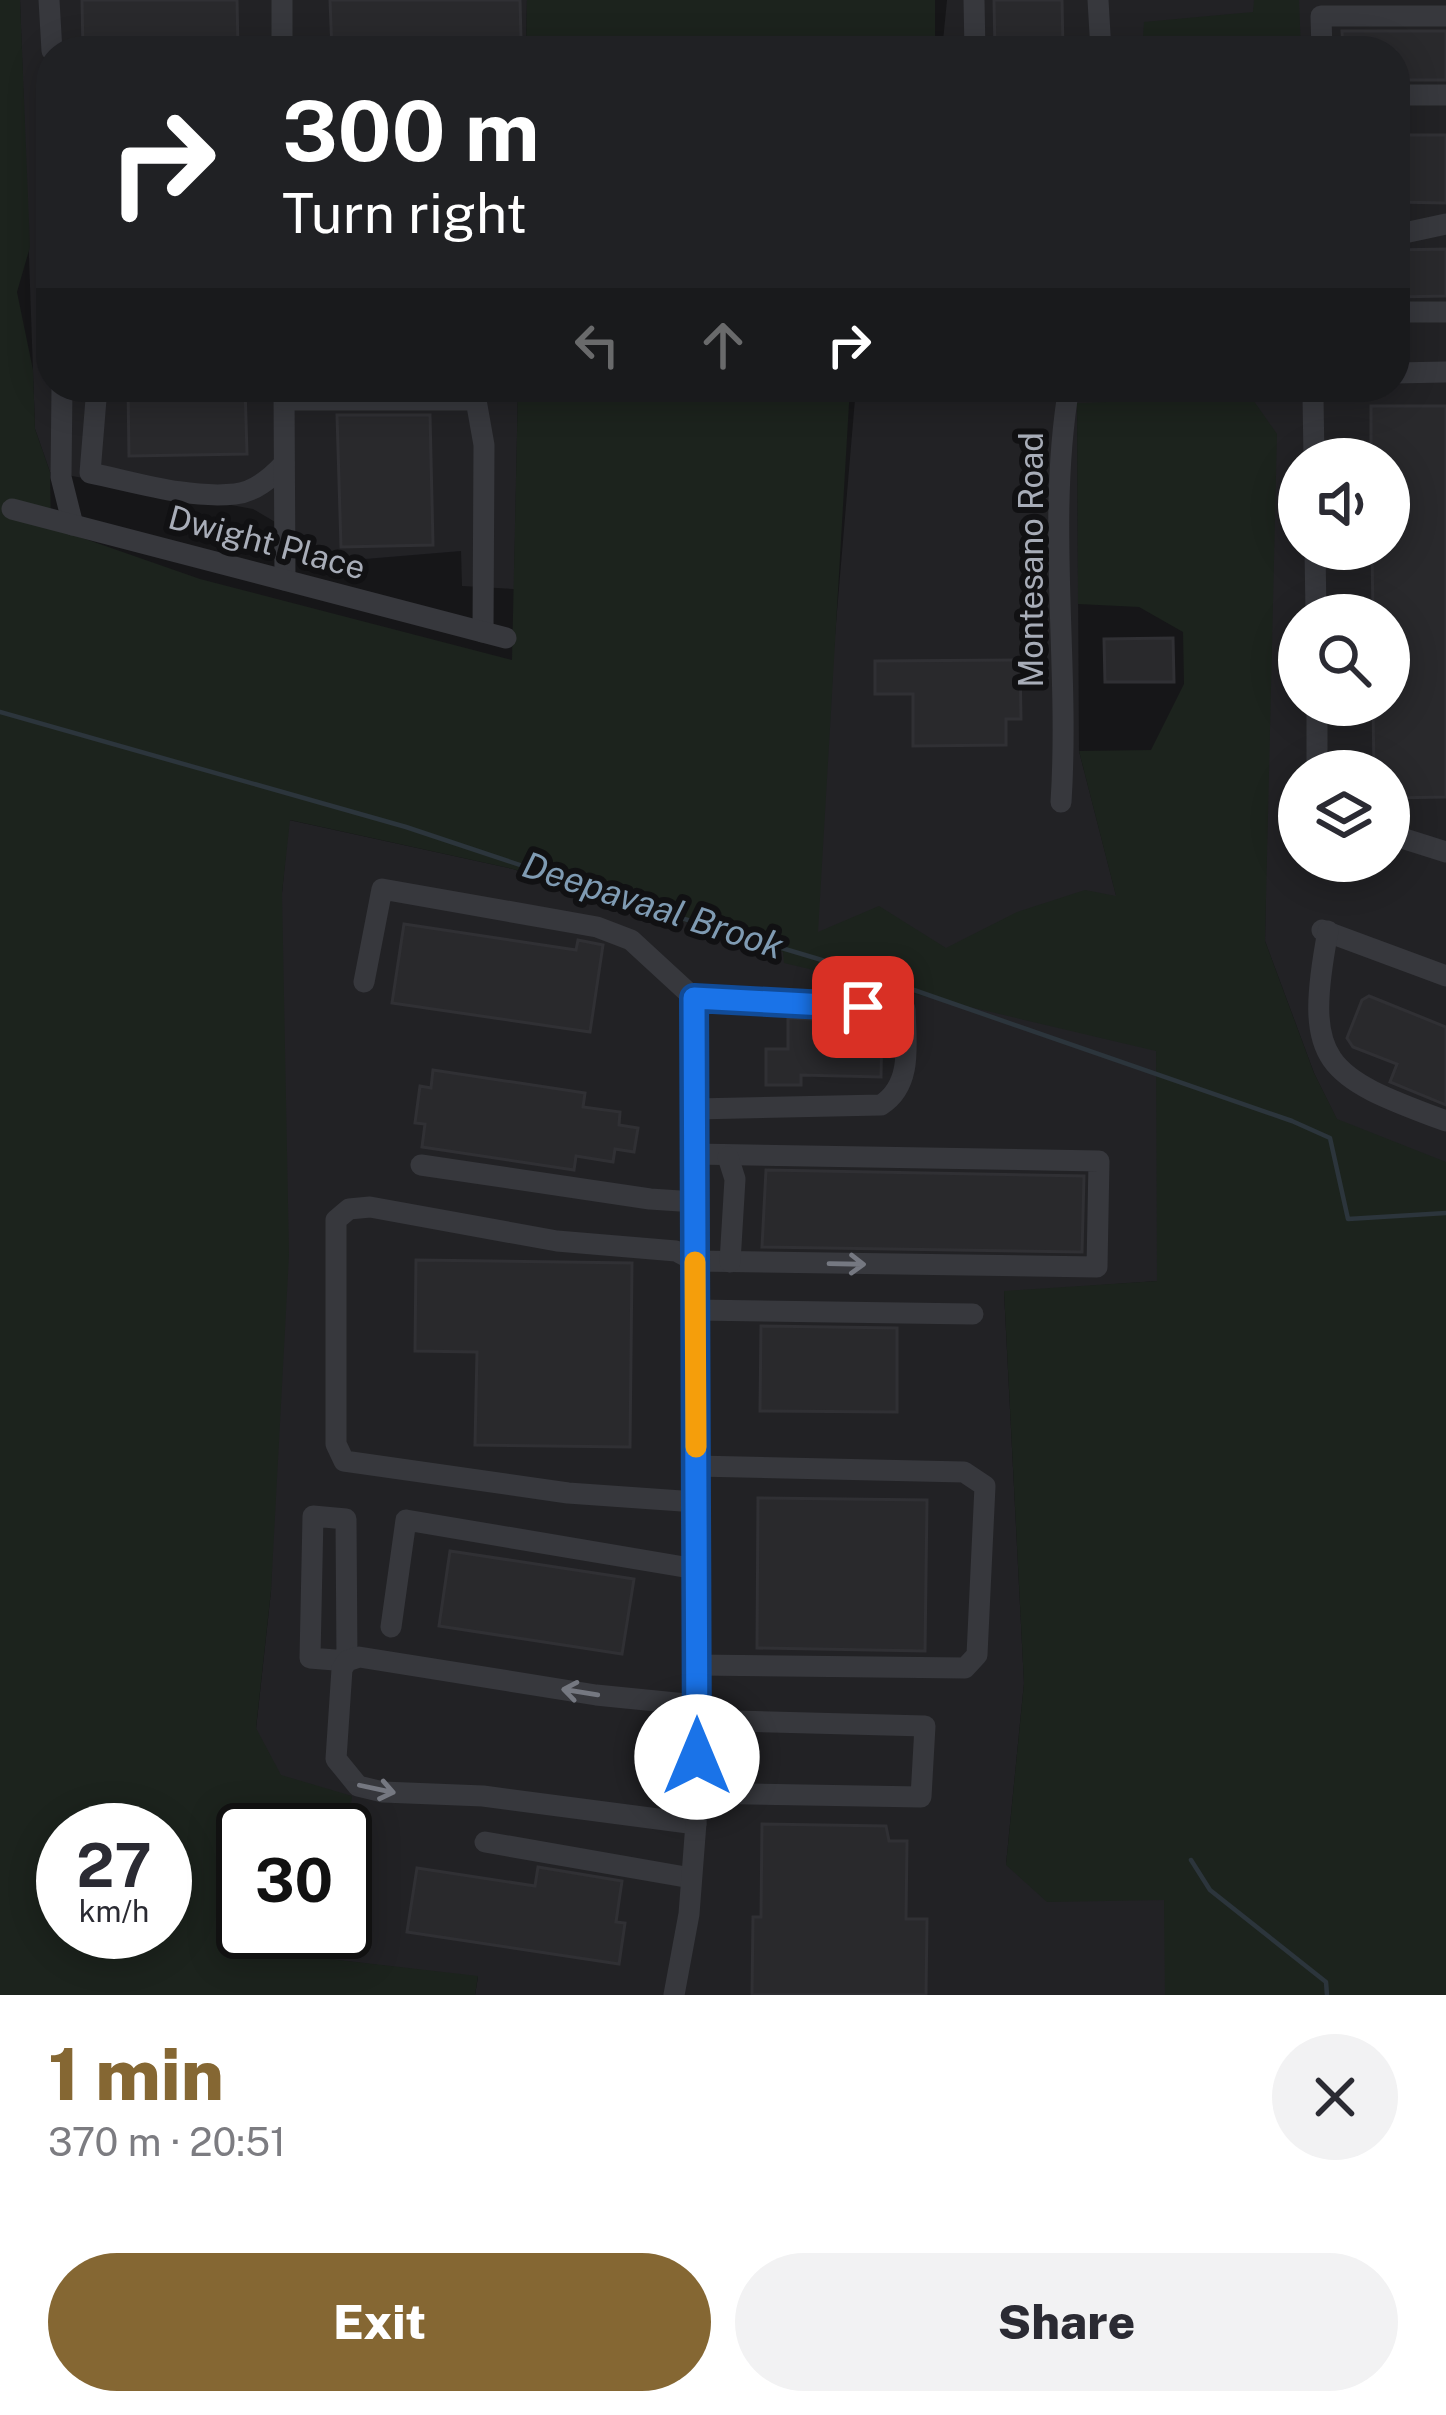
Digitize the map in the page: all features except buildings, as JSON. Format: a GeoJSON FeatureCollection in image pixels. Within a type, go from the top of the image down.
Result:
{"type":"FeatureCollection","features":[{"type":"Feature","properties":{"kind":"street"},"geometry":{"type":"LineString","coordinates":[[50,0],[51,36]]}},
{"type":"Feature","properties":{"kind":"street"},"geometry":{"type":"LineString","coordinates":[[282,0],[282,36]]}},
{"type":"Feature","properties":{"kind":"street"},"geometry":{"type":"LineString","coordinates":[[974,0],[975,36]]}},
{"type":"Feature","properties":{"kind":"street"},"geometry":{"type":"LineString","coordinates":[[1098,0],[1100,36]]}},
{"type":"Feature","properties":{"kind":"street"},"geometry":{"type":"LineString","coordinates":[[1322,36],[1321,16],[1446,16]]}},
{"type":"Feature","properties":{"kind":"street"},"geometry":{"type":"LineString","coordinates":[[1410,95],[1446,95]]}},
{"type":"Feature","properties":{"kind":"street"},"geometry":{"type":"LineString","coordinates":[[1410,232],[1446,224]]}},
{"type":"Feature","properties":{"kind":"street"},"geometry":{"type":"LineString","coordinates":[[1410,312],[1446,312]]}},
{"type":"Feature","properties":{"kind":"street"},"geometry":{"type":"LineString","coordinates":[[1410,373],[1446,372]]}},
{"type":"Feature","properties":{"kind":"street"},"geometry":{"type":"LineString","coordinates":[[62,402],[61,477],[73,525]]}},
{"type":"Feature","properties":{"kind":"street"},"geometry":{"type":"LineString","coordinates":[[96,402],[90,473],[172,490],[238,494],[268,482],[284,464]]}},
{"type":"Feature","properties":{"kind":"street"},"geometry":{"type":"LineString","coordinates":[[285,402],[285,580]]}},
{"type":"Feature","properties":{"kind":"street"},"geometry":{"type":"LineString","coordinates":[[476,402],[484,445],[483,632]]}},
{"type":"Feature","properties":{"kind":"street","name":"Montesano Road"},"geometry":{"type":"LineString","coordinates":[[1061,802],[1065,734],[1059,446],[1066,402]]}},
{"type":"Feature","properties":{"kind":"street"},"geometry":{"type":"LineString","coordinates":[[1313,402],[1314,438]]}},
{"type":"Feature","properties":{"kind":"street","name":"Dwight Place"},"geometry":{"type":"LineString","coordinates":[[12,509],[506,638]]}},
{"type":"Feature","properties":{"kind":"street"},"geometry":{"type":"LineString","coordinates":[[1410,841],[1446,852]]}},
{"type":"Feature","properties":{"kind":"street"},"geometry":{"type":"LineString","coordinates":[[364,982],[382,889],[597,927],[632,940],[694,998],[905,1009],[903,1082],[880,1105],[695,1109]]}},
{"type":"Feature","properties":{"kind":"street"},"geometry":{"type":"LineString","coordinates":[[1446,976],[1325,930],[1317,1031],[1332,1064],[1380,1096],[1446,1120]]}},
{"type":"Feature","properties":{"kind":"street"},"geometry":{"type":"LineString","coordinates":[[674,1995],[692,1879],[697,1793],[694,998]]}},
{"type":"Feature","properties":{"kind":"street"},"geometry":{"type":"LineString","coordinates":[[695,1154],[1099,1161],[1097,1267],[695,1261],[676,1251],[557,1241],[370,1207],[349,1209],[335,1220],[336,1444],[344,1462],[568,1493],[696,1502]]}},
{"type":"Feature","properties":{"kind":"street"},"geometry":{"type":"LineString","coordinates":[[728,1157],[735,1179],[730,1262]]}},
{"type":"Feature","properties":{"kind":"street"},"geometry":{"type":"LineString","coordinates":[[421,1165],[695,1202]]}},
{"type":"Feature","properties":{"kind":"street"},"geometry":{"type":"LineString","coordinates":[[695,1310],[973,1314]]}},
{"type":"Feature","properties":{"kind":"street"},"geometry":{"type":"LineString","coordinates":[[696,1466],[964,1472],[985,1486],[977,1655],[965,1668],[696,1665]]}},
{"type":"Feature","properties":{"kind":"street"},"geometry":{"type":"LineString","coordinates":[[696,1824],[483,1796],[383,1792],[358,1786],[337,1760],[342,1669],[347,1661],[346,1519],[313,1516],[310,1658],[347,1661],[358,1657],[696,1713],[925,1726],[921,1797],[697,1793]]}},
{"type":"Feature","properties":{"kind":"street"},"geometry":{"type":"LineString","coordinates":[[391,1627],[406,1520],[696,1569]]}},
{"type":"Feature","properties":{"kind":"street"},"geometry":{"type":"LineString","coordinates":[[484,1842],[692,1879]]}},
{"type":"Feature","properties":{"kind":"shaded area"},"geometry":{"type":"Polygon","coordinates":[[[0,0],[20,0],[30,247],[17,292],[33,370],[35,429],[50,472],[51,527],[200,579],[512,660],[518,402],[849,402],[818,932],[879,906],[946,948],[1017,912],[1085,890],[1116,896],[1079,751],[1151,750],[1184,684],[1183,632],[1139,607],[1078,604],[1077,403],[1255,402],[1277,434],[1265,941],[1314,1073],[1337,1119],[1446,1162],[1446,1995],[1165,1995],[1164,1900],[1047,1902],[1006,1865],[1024,1683],[1004,1291],[1157,1281],[1156,1051],[784,963],[783,952],[513,869],[290,820],[282,893],[289,1255],[271,1591],[256,1728],[281,1775],[352,1796],[351,1803],[216,1803],[216,1959],[330,1959],[478,1976],[475,1995],[0,1995],[0,0]]]}},
{"type":"Feature","properties":{"kind":"shaded area"},"geometry":{"type":"Polygon","coordinates":[[[20,0],[527,0],[526,36],[36,36],[36,402],[518,402],[514,589],[462,586],[461,551],[341,561],[253,509],[50,472],[35,429],[20,0]]]}},
{"type":"Feature","properties":{"kind":"shaded area"},"geometry":{"type":"Polygon","coordinates":[[[527,0],[935,0],[935,36],[526,36],[527,0]]]}},
{"type":"Feature","properties":{"kind":"shaded area"},"geometry":{"type":"Polygon","coordinates":[[[947,0],[1446,0],[1446,1995],[475,1995],[478,1977],[328,1959],[372,1959],[372,1803],[274,1803],[256,1729],[271,1591],[282,893],[289,820],[513,869],[631,909],[817,933],[830,694],[855,402],[1410,402],[1410,36],[943,36],[947,0]],[[1077,403],[1079,751],[1156,1051],[1337,1120],[1314,1073],[1265,941],[1267,794],[1077,403]],[[1158,1281],[1004,1292],[1024,1683],[1006,1865],[1158,1281]]]}},
{"type":"Feature","properties":{"kind":"shaded area"},"geometry":{"type":"Polygon","coordinates":[[[1254,0],[1299,0],[1300,36],[1143,36],[1144,22],[1253,12],[1254,0]]]}},
{"type":"Feature","properties":{"kind":"waterway","name":"Deepavaal Brook"},"geometry":{"type":"LineString","coordinates":[[0,712],[406,827],[661,912],[862,972],[1292,1121],[1330,1138],[1348,1219],[1446,1213]]}},
{"type":"Feature","properties":{"kind":"waterway"},"geometry":{"type":"LineString","coordinates":[[1191,1860],[1210,1890],[1326,1982],[1327,1995]]}},
{"type":"Feature","properties":{"kind":"slow traffic"},"geometry":{"type":"LineString","coordinates":[[695,1262],[696,1447]]}},
{"type":"Feature","properties":{"kind":"route"},"geometry":{"type":"LineString","coordinates":[[697,1757],[694,998],[863,1007]]}}]}
